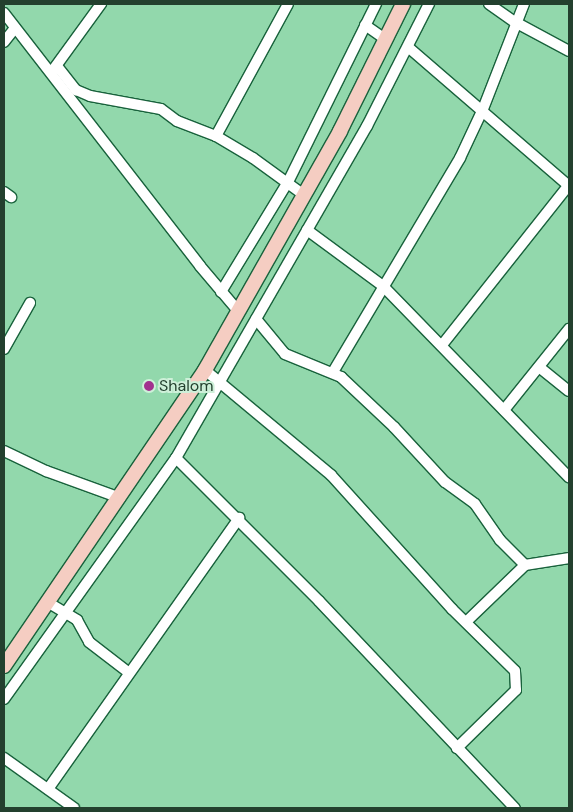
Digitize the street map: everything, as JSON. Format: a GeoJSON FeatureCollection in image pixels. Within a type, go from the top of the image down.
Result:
{"type":"FeatureCollection","features":[{"type":"Feature","properties":{"kind":"main road"},"geometry":{"type":"LineString","coordinates":[[4,666],[49,603],[205,370],[304,195],[403,4]]}},
{"type":"Feature","properties":{"kind":"street"},"geometry":{"type":"LineString","coordinates":[[50,75],[101,4]]}},
{"type":"Feature","properties":{"kind":"street"},"geometry":{"type":"LineString","coordinates":[[216,136],[288,4]]}},
{"type":"Feature","properties":{"kind":"street"},"geometry":{"type":"LineString","coordinates":[[221,292],[288,182],[376,4]]}},
{"type":"Feature","properties":{"kind":"street"},"geometry":{"type":"LineString","coordinates":[[4,699],[176,458],[367,126],[429,4]]}},
{"type":"Feature","properties":{"kind":"street"},"geometry":{"type":"LineString","coordinates":[[489,4],[514,22],[569,51]]}},
{"type":"Feature","properties":{"kind":"street"},"geometry":{"type":"LineString","coordinates":[[333,372],[383,286],[425,220],[483,109],[514,22],[524,4]]}},
{"type":"Feature","properties":{"kind":"street"},"geometry":{"type":"LineString","coordinates":[[4,13],[50,75],[221,292],[239,312]]}},
{"type":"Feature","properties":{"kind":"street"},"geometry":{"type":"LineString","coordinates":[[365,25],[385,40]]}},
{"type":"Feature","properties":{"kind":"street"},"geometry":{"type":"LineString","coordinates":[[4,42],[15,28]]}},
{"type":"Feature","properties":{"kind":"street"},"geometry":{"type":"LineString","coordinates":[[408,47],[483,109],[569,186],[442,345]]}},
{"type":"Feature","properties":{"kind":"street"},"geometry":{"type":"LineString","coordinates":[[57,66],[76,90],[90,96],[152,106],[187,126],[216,136],[288,182],[304,195]]}},
{"type":"Feature","properties":{"kind":"street"},"geometry":{"type":"LineString","coordinates":[[308,230],[383,286],[504,410],[567,470]]}},
{"type":"Feature","properties":{"kind":"street"},"geometry":{"type":"LineString","coordinates":[[4,349],[30,303]]}},
{"type":"Feature","properties":{"kind":"street"},"geometry":{"type":"LineString","coordinates":[[256,319],[286,354],[333,372],[394,427],[445,482],[475,504],[500,540],[525,565]]}},
{"type":"Feature","properties":{"kind":"street"},"geometry":{"type":"LineString","coordinates":[[504,410],[569,329]]}},
{"type":"Feature","properties":{"kind":"street"},"geometry":{"type":"LineString","coordinates":[[539,367],[569,391]]}},
{"type":"Feature","properties":{"kind":"street"},"geometry":{"type":"LineString","coordinates":[[205,370],[315,460],[514,671],[518,680],[516,690],[456,748]]}},
{"type":"Feature","properties":{"kind":"street"},"geometry":{"type":"LineString","coordinates":[[4,451],[46,471],[120,498]]}},
{"type":"Feature","properties":{"kind":"street"},"geometry":{"type":"LineString","coordinates":[[176,458],[239,518],[515,808]]}},
{"type":"Feature","properties":{"kind":"street"},"geometry":{"type":"LineString","coordinates":[[48,789],[128,672],[239,518]]}},
{"type":"Feature","properties":{"kind":"street"},"geometry":{"type":"LineString","coordinates":[[466,622],[525,565],[569,558]]}},
{"type":"Feature","properties":{"kind":"street"},"geometry":{"type":"LineString","coordinates":[[49,603],[78,620],[89,642],[128,672]]}},
{"type":"Feature","properties":{"kind":"street"},"geometry":{"type":"LineString","coordinates":[[4,758],[74,808]]}},
{"type":"Feature","properties":{"kind":"place","name":"Shalom"},"geometry":{"type":"Point","coordinates":[149,386]}}]}
